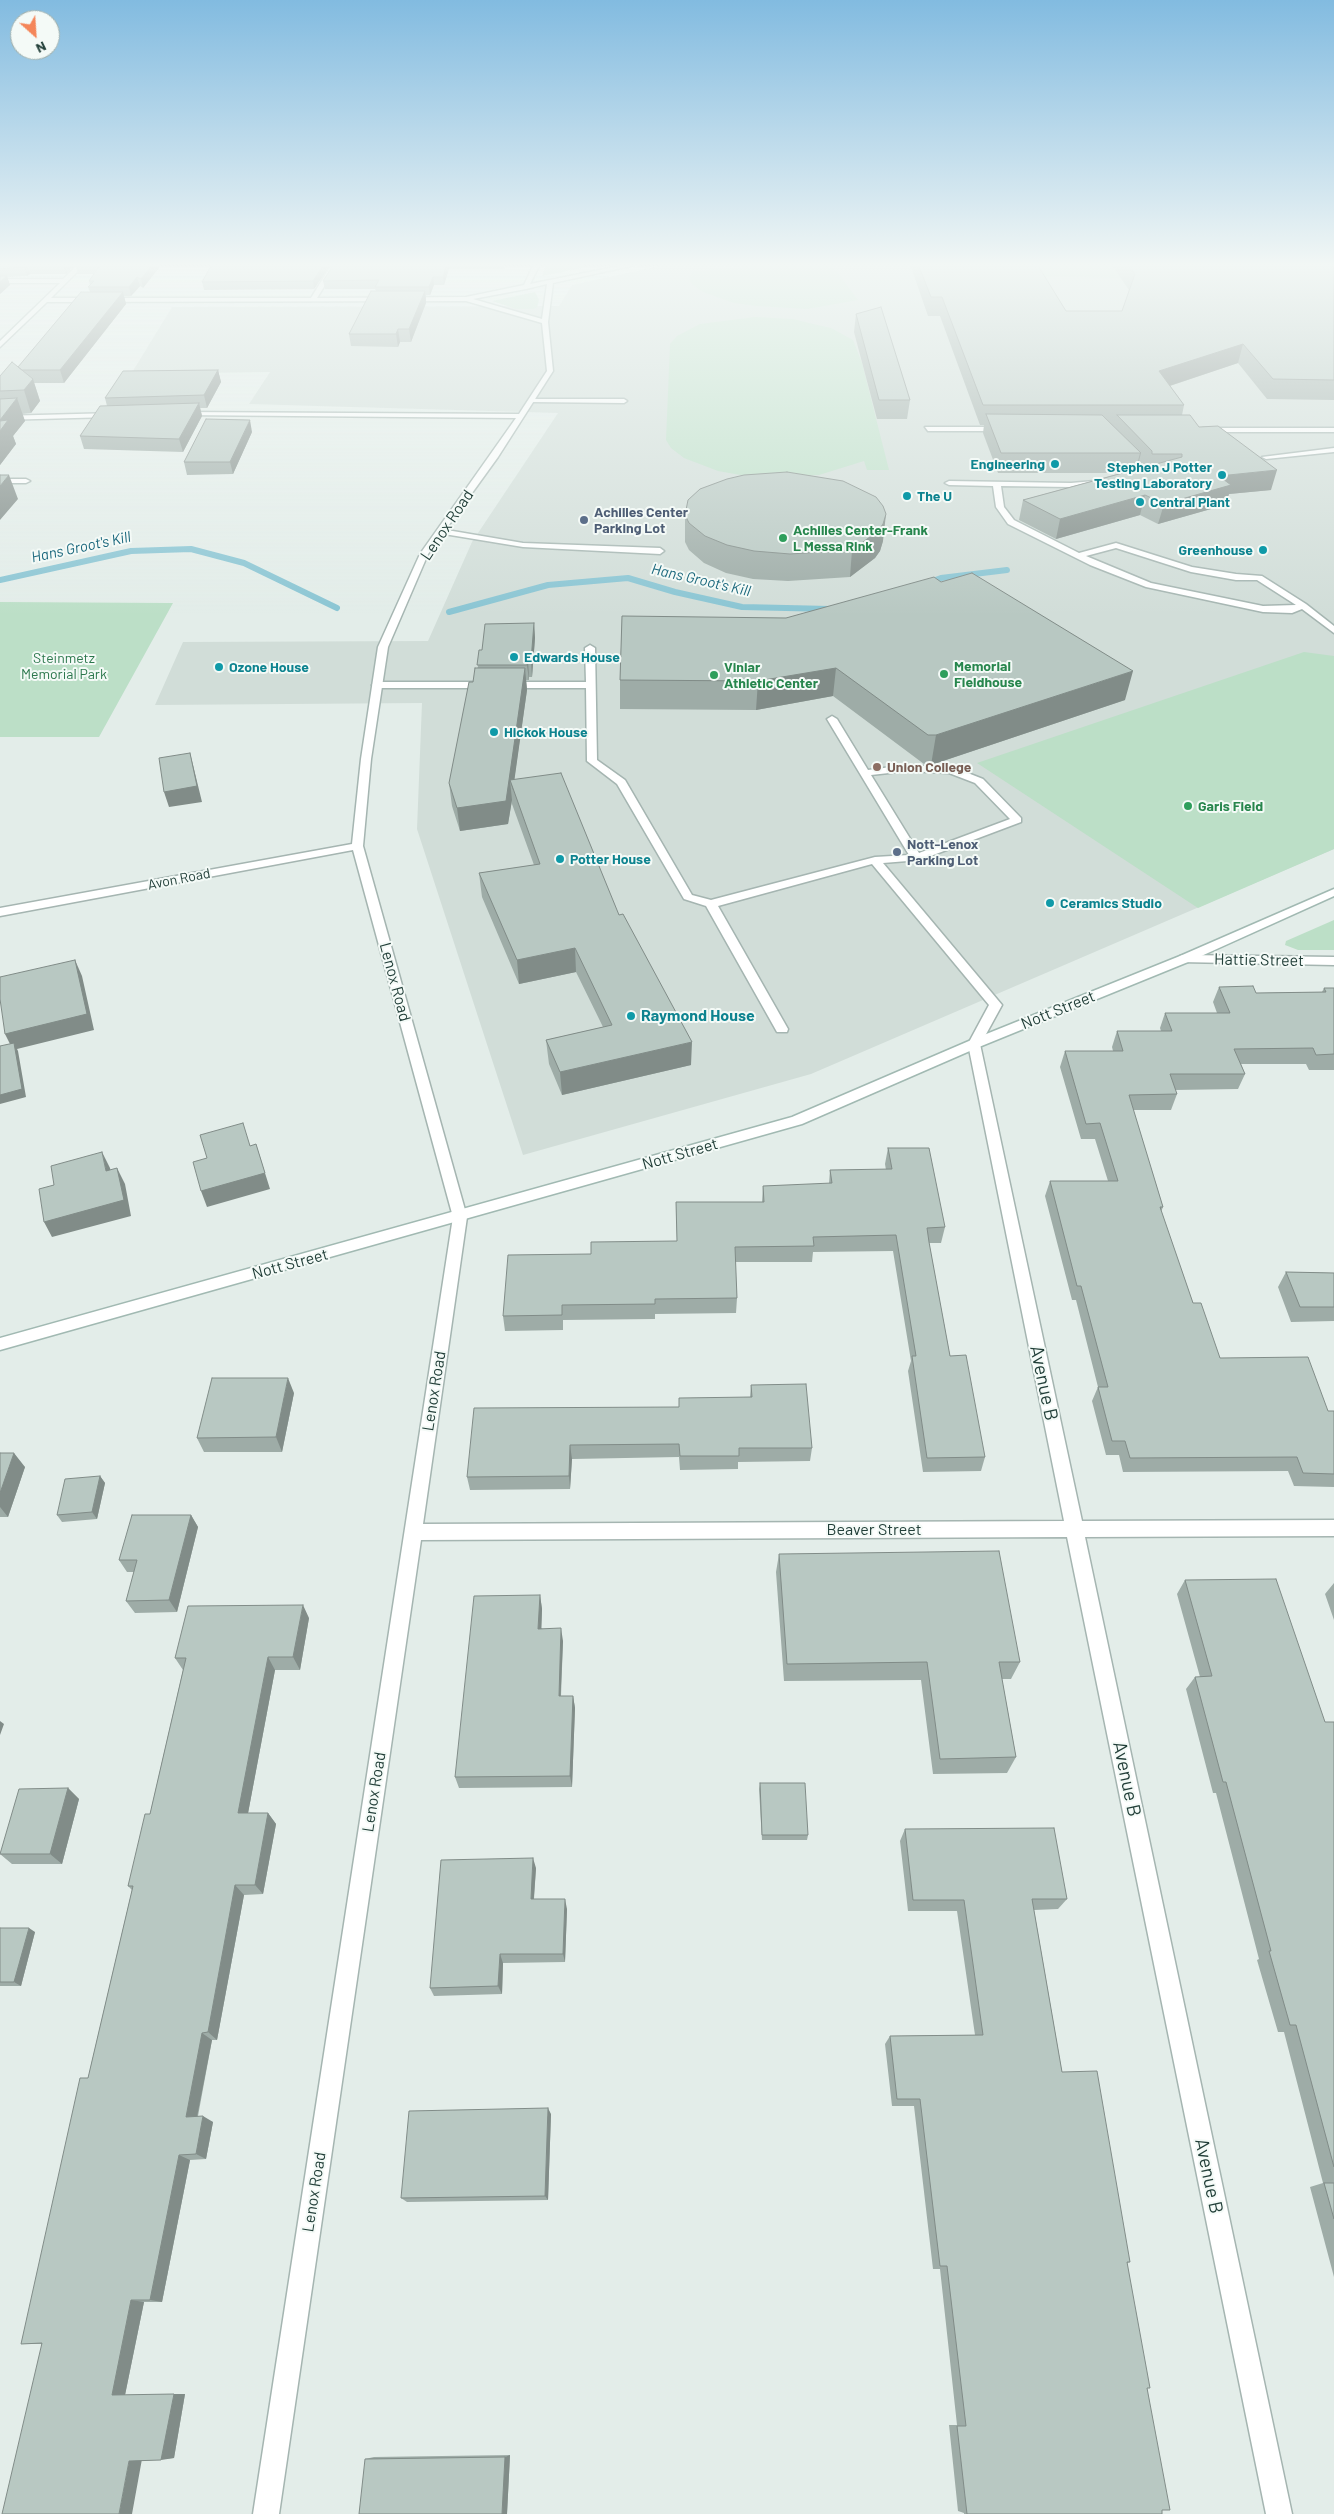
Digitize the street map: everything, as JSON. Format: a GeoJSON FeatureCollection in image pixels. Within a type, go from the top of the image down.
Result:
{"type":"FeatureCollection","features":[{"type":"Feature","properties":{"kind":"street","name":"Lenox Road"},"geometry":{"type":"LineString","coordinates":[[266,2514],[460,1217],[357,846],[366,759],[383,647],[424,554],[544,381]]}},
{"type":"Feature","properties":{"kind":"street"},"geometry":{"type":"LineString","coordinates":[[532,400],[624,401]]}},
{"type":"Feature","properties":{"kind":"street"},"geometry":{"type":"LineString","coordinates":[[172,414],[521,416]]}},
{"type":"Feature","properties":{"kind":"street"},"geometry":{"type":"LineString","coordinates":[[0,418],[116,415]]}},
{"type":"Feature","properties":{"kind":"street"},"geometry":{"type":"LineString","coordinates":[[928,429],[1012,429]]}},
{"type":"Feature","properties":{"kind":"street"},"geometry":{"type":"LineString","coordinates":[[1190,430],[1334,430]]}},
{"type":"Feature","properties":{"kind":"street"},"geometry":{"type":"LineString","coordinates":[[1266,457],[1334,450]]}},
{"type":"Feature","properties":{"kind":"street"},"geometry":{"type":"LineString","coordinates":[[0,482],[26,481]]}},
{"type":"Feature","properties":{"kind":"street"},"geometry":{"type":"LineString","coordinates":[[949,483],[1071,485],[1116,481]]}},
{"type":"Feature","properties":{"kind":"street"},"geometry":{"type":"LineString","coordinates":[[997,484],[1000,507],[1011,522],[1078,556],[1148,586],[1264,609],[1292,610],[1303,606]]}},
{"type":"Feature","properties":{"kind":"street"},"geometry":{"type":"LineString","coordinates":[[441,531],[523,545],[660,551]]}},
{"type":"Feature","properties":{"kind":"street"},"geometry":{"type":"LineString","coordinates":[[1078,556],[1116,544],[1190,569],[1236,577],[1258,578],[1303,606],[1334,630]]}},
{"type":"Feature","properties":{"kind":"street"},"geometry":{"type":"LineString","coordinates":[[590,648],[592,761],[621,782],[688,897],[711,904],[875,860],[916,858],[1017,820],[979,781],[951,770],[907,768],[865,773]]}},
{"type":"Feature","properties":{"kind":"street"},"geometry":{"type":"LineString","coordinates":[[377,685],[591,685]]}},
{"type":"Feature","properties":{"kind":"street"},"geometry":{"type":"LineString","coordinates":[[832,718],[916,858]]}},
{"type":"Feature","properties":{"kind":"street","name":"Avon Road"},"geometry":{"type":"LineString","coordinates":[[0,912],[357,846]]}},
{"type":"Feature","properties":{"kind":"street"},"geometry":{"type":"LineString","coordinates":[[875,860],[996,1005],[974,1044]]}},
{"type":"Feature","properties":{"kind":"street","name":"Nott Street"},"geometry":{"type":"LineString","coordinates":[[0,1344],[460,1217],[796,1121],[974,1044],[1184,959],[1334,892]]}},
{"type":"Feature","properties":{"kind":"street"},"geometry":{"type":"LineString","coordinates":[[711,904],[782,1029]]}},
{"type":"Feature","properties":{"kind":"street","name":"Hattie Street"},"geometry":{"type":"LineString","coordinates":[[1184,959],[1334,961]]}},
{"type":"Feature","properties":{"kind":"street","name":"Avenue B"},"geometry":{"type":"LineString","coordinates":[[974,1044],[1279,2514]]}},
{"type":"Feature","properties":{"kind":"street","name":"Beaver Street"},"geometry":{"type":"LineString","coordinates":[[413,1532],[1334,1528]]}},
{"type":"Feature","properties":{"kind":"shaded area","name":"Union College"},"geometry":{"type":"Polygon","coordinates":[[[264,381],[1334,381],[1334,849],[811,1074],[523,1155],[417,829],[422,703],[155,705],[183,642],[428,641],[472,542],[558,413],[249,404],[264,381]]]}},
{"type":"Feature","properties":{"kind":"green space"},"geometry":{"type":"Polygon","coordinates":[[[668,381],[867,381],[889,470],[867,470],[864,461],[819,475],[757,478],[718,471],[684,458],[671,448],[666,440],[668,381]]]}},
{"type":"Feature","properties":{"kind":"green space","name":"Steinmetz Memorial Park"},"geometry":{"type":"Polygon","coordinates":[[[0,602],[173,603],[99,737],[0,737],[0,602]]]}},
{"type":"Feature","properties":{"kind":"green space","name":"Garis Field"},"geometry":{"type":"Polygon","coordinates":[[[1304,652],[1334,656],[1334,849],[1198,908],[977,763],[1304,652]]]}},
{"type":"Feature","properties":{"kind":"green space"},"geometry":{"type":"Polygon","coordinates":[[[1334,920],[1334,950],[1298,950],[1285,945],[1286,941],[1334,920]]]}},
{"type":"Feature","properties":{"kind":"building"},"geometry":{"type":"Polygon","coordinates":[[[0,381],[31,381],[24,390],[0,391],[0,381]]]}},
{"type":"Feature","properties":{"kind":"building"},"geometry":{"type":"Polygon","coordinates":[[[116,381],[212,381],[204,395],[105,398],[116,381]]]}},
{"type":"Feature","properties":{"kind":"building"},"geometry":{"type":"Polygon","coordinates":[[[874,381],[904,381],[910,400],[879,400],[874,381]]]}},
{"type":"Feature","properties":{"kind":"building"},"geometry":{"type":"Polygon","coordinates":[[[974,381],[1167,381],[1184,405],[983,405],[974,381]]]}},
{"type":"Feature","properties":{"kind":"building"},"geometry":{"type":"Polygon","coordinates":[[[17,398],[0,420],[0,399],[17,398]]]}},
{"type":"Feature","properties":{"kind":"building"},"geometry":{"type":"Polygon","coordinates":[[[199,403],[179,439],[80,436],[100,406],[199,403]]]}},
{"type":"Feature","properties":{"kind":"building"},"geometry":{"type":"Polygon","coordinates":[[[986,414],[1102,415],[1141,453],[1001,453],[986,414]]]}},
{"type":"Feature","properties":{"kind":"building"},"geometry":{"type":"Polygon","coordinates":[[[1117,415],[1190,415],[1199,427],[1218,426],[1277,470],[1219,476],[1231,485],[1164,504],[1145,495],[1060,519],[1023,500],[1182,457],[1182,454],[1152,454],[1152,451],[1117,415]]]}},
{"type":"Feature","properties":{"kind":"building"},"geometry":{"type":"Polygon","coordinates":[[[206,419],[250,420],[230,462],[184,462],[206,419]]]}},
{"type":"Feature","properties":{"kind":"building"},"geometry":{"type":"Polygon","coordinates":[[[8,420],[0,431],[0,421],[8,420]]]}},
{"type":"Feature","properties":{"kind":"building"},"geometry":{"type":"Polygon","coordinates":[[[787,472],[843,481],[876,497],[886,514],[883,524],[878,531],[852,550],[790,554],[754,551],[727,545],[705,536],[689,523],[685,515],[688,500],[700,489],[744,475],[787,472]]]}},
{"type":"Feature","properties":{"kind":"building"},"geometry":{"type":"Polygon","coordinates":[[[0,475],[9,475],[0,486],[0,475]]]}},
{"type":"Feature","properties":{"kind":"building"},"geometry":{"type":"Polygon","coordinates":[[[972,573],[1133,671],[936,735],[928,735],[836,668],[758,681],[620,680],[622,616],[786,618],[934,577],[941,582],[972,573]]]}},
{"type":"Feature","properties":{"kind":"building"},"geometry":{"type":"Polygon","coordinates":[[[534,623],[531,661],[528,661],[527,665],[477,665],[479,650],[482,650],[485,624],[534,623]]]}},
{"type":"Feature","properties":{"kind":"building"},"geometry":{"type":"Polygon","coordinates":[[[475,668],[525,668],[506,801],[457,808],[449,783],[469,682],[473,682],[475,668]]]}},
{"type":"Feature","properties":{"kind":"building"},"geometry":{"type":"Polygon","coordinates":[[[190,753],[197,786],[164,792],[159,758],[190,753]]]}},
{"type":"Feature","properties":{"kind":"building"},"geometry":{"type":"Polygon","coordinates":[[[561,773],[619,915],[623,914],[692,1042],[560,1072],[546,1040],[612,1025],[575,948],[517,960],[479,873],[540,864],[510,780],[561,773]]]}},
{"type":"Feature","properties":{"kind":"building"},"geometry":{"type":"Polygon","coordinates":[[[75,960],[87,1014],[5,1034],[0,999],[0,977],[75,960]]]}},
{"type":"Feature","properties":{"kind":"building"},"geometry":{"type":"Polygon","coordinates":[[[1253,986],[1256,993],[1326,992],[1324,988],[1334,988],[1334,1054],[1316,1055],[1313,1048],[1234,1049],[1245,1074],[1170,1074],[1177,1094],[1129,1095],[1163,1207],[1160,1207],[1193,1303],[1201,1303],[1220,1358],[1308,1357],[1328,1411],[1334,1411],[1334,1474],[1303,1473],[1297,1457],[1130,1458],[1125,1441],[1112,1441],[1098,1387],[1108,1387],[1081,1286],[1077,1286],[1050,1181],[1118,1181],[1100,1123],[1086,1124],[1065,1051],[1123,1051],[1117,1031],[1172,1031],[1165,1013],[1230,1013],[1219,987],[1253,986]]]}},
{"type":"Feature","properties":{"kind":"building"},"geometry":{"type":"Polygon","coordinates":[[[14,1043],[22,1089],[0,1095],[0,1046],[14,1043]]]}},
{"type":"Feature","properties":{"kind":"building"},"geometry":{"type":"Polygon","coordinates":[[[243,1123],[250,1146],[256,1144],[265,1173],[201,1191],[193,1162],[207,1158],[200,1135],[243,1123]]]}},
{"type":"Feature","properties":{"kind":"building"},"geometry":{"type":"Polygon","coordinates":[[[888,1148],[929,1148],[945,1227],[927,1228],[929,1242],[950,1356],[966,1355],[985,1457],[927,1458],[912,1356],[916,1356],[896,1235],[813,1237],[814,1246],[735,1247],[737,1298],[655,1299],[655,1304],[562,1305],[562,1315],[503,1316],[508,1255],[591,1254],[591,1242],[677,1241],[676,1202],[764,1202],[763,1186],[832,1183],[830,1170],[892,1169],[888,1148]]]}},
{"type":"Feature","properties":{"kind":"building"},"geometry":{"type":"Polygon","coordinates":[[[102,1152],[106,1171],[117,1168],[124,1200],[44,1222],[39,1189],[54,1185],[51,1166],[102,1152]]]}},
{"type":"Feature","properties":{"kind":"building"},"geometry":{"type":"Polygon","coordinates":[[[1286,1272],[1334,1273],[1334,1307],[1300,1307],[1286,1272]]]}},
{"type":"Feature","properties":{"kind":"building"},"geometry":{"type":"Polygon","coordinates":[[[212,1378],[288,1378],[276,1437],[197,1438],[212,1378]]]}},
{"type":"Feature","properties":{"kind":"building"},"geometry":{"type":"Polygon","coordinates":[[[806,1384],[812,1448],[739,1448],[739,1456],[680,1456],[679,1444],[570,1445],[569,1476],[467,1477],[474,1408],[679,1407],[679,1398],[752,1397],[751,1385],[806,1384]]]}},
{"type":"Feature","properties":{"kind":"building"},"geometry":{"type":"Polygon","coordinates":[[[0,1453],[14,1453],[0,1493],[0,1453]]]}},
{"type":"Feature","properties":{"kind":"building"},"geometry":{"type":"Polygon","coordinates":[[[100,1476],[92,1512],[57,1515],[65,1479],[100,1476]]]}},
{"type":"Feature","properties":{"kind":"building"},"geometry":{"type":"Polygon","coordinates":[[[132,1515],[191,1515],[169,1600],[126,1601],[137,1560],[119,1560],[132,1515]]]}},
{"type":"Feature","properties":{"kind":"building"},"geometry":{"type":"Polygon","coordinates":[[[999,1551],[1020,1662],[999,1662],[1016,1757],[940,1759],[927,1662],[787,1664],[779,1554],[999,1551]]]}},
{"type":"Feature","properties":{"kind":"building"},"geometry":{"type":"Polygon","coordinates":[[[1276,1579],[1325,1722],[1334,1722],[1334,2167],[1296,2025],[1290,2025],[1269,1951],[1271,1951],[1226,1782],[1223,1782],[1195,1677],[1212,1676],[1185,1580],[1276,1579]]]}},
{"type":"Feature","properties":{"kind":"building"},"geometry":{"type":"Polygon","coordinates":[[[540,1595],[538,1629],[561,1628],[559,1696],[573,1696],[570,1776],[455,1777],[474,1596],[540,1595]]]}},
{"type":"Feature","properties":{"kind":"building"},"geometry":{"type":"Polygon","coordinates":[[[303,1605],[293,1657],[268,1657],[238,1813],[268,1813],[255,1885],[235,1885],[208,2032],[202,2033],[186,2117],[203,2116],[196,2154],[179,2155],[150,2300],[131,2300],[112,2395],[174,2394],[161,2460],[129,2461],[119,2514],[2,2514],[42,2343],[21,2344],[80,2078],[88,2078],[133,1886],[128,1886],[145,1814],[150,1814],[186,1658],[175,1658],[188,1606],[303,1605]]]}},
{"type":"Feature","properties":{"kind":"building"},"geometry":{"type":"Polygon","coordinates":[[[760,1783],[805,1783],[808,1835],[762,1835],[760,1783]]]}},
{"type":"Feature","properties":{"kind":"building"},"geometry":{"type":"Polygon","coordinates":[[[68,1788],[50,1854],[0,1854],[19,1789],[68,1788]]]}},
{"type":"Feature","properties":{"kind":"building"},"geometry":{"type":"Polygon","coordinates":[[[1054,1828],[1067,1899],[1032,1899],[1062,2072],[1097,2071],[1130,2262],[1127,2262],[1150,2388],[1147,2388],[1170,2510],[1162,2510],[1162,2514],[967,2514],[957,2426],[966,2426],[947,2266],[940,2266],[920,2099],[897,2099],[890,2036],[983,2035],[964,1900],[913,1900],[905,1829],[1054,1828]]]}},
{"type":"Feature","properties":{"kind":"building"},"geometry":{"type":"Polygon","coordinates":[[[533,1858],[531,1899],[565,1899],[563,1954],[500,1954],[498,1986],[430,1988],[441,1860],[533,1858]]]}},
{"type":"Feature","properties":{"kind":"building"},"geometry":{"type":"Polygon","coordinates":[[[0,1928],[29,1928],[14,1982],[0,1982],[0,1928]]]}},
{"type":"Feature","properties":{"kind":"building"},"geometry":{"type":"Polygon","coordinates":[[[548,2108],[545,2196],[401,2198],[409,2111],[548,2108]]]}},
{"type":"Feature","properties":{"kind":"building"},"geometry":{"type":"Polygon","coordinates":[[[1324,2183],[1334,2183],[1334,2219],[1324,2183]]]}},
{"type":"Feature","properties":{"kind":"building"},"geometry":{"type":"Polygon","coordinates":[[[505,2457],[502,2514],[359,2514],[365,2459],[505,2457]]]}},
{"type":"Feature","properties":{"kind":"waterway","name":"Hans Groot's Kill"},"geometry":{"type":"LineString","coordinates":[[0,580],[131,551],[191,549],[244,563],[337,608]]}},
{"type":"Feature","properties":{"kind":"waterway","name":"Hans Groot's Kill"},"geometry":{"type":"LineString","coordinates":[[925,584],[941,578],[1007,570]]}},
{"type":"Feature","properties":{"kind":"waterway","name":"Hans Groot's Kill"},"geometry":{"type":"LineString","coordinates":[[449,612],[548,585],[628,578],[675,592],[742,607],[830,609]]}},
{"type":"Feature","properties":{"kind":"place","name":"Engineering"},"geometry":{"type":"Point","coordinates":[1055,464]}},
{"type":"Feature","properties":{"kind":"place","name":"Stephen J Potter Testing Laboratory"},"geometry":{"type":"Point","coordinates":[1222,475]}},
{"type":"Feature","properties":{"kind":"place","name":"The U"},"geometry":{"type":"Point","coordinates":[907,496]}},
{"type":"Feature","properties":{"kind":"place","name":"Central Plant"},"geometry":{"type":"Point","coordinates":[1140,502]}},
{"type":"Feature","properties":{"kind":"place","name":"Achilles Center Parking Lot"},"geometry":{"type":"Point","coordinates":[584,520]}},
{"type":"Feature","properties":{"kind":"place","name":"Achilles Center-Frank L Messa Rink"},"geometry":{"type":"Point","coordinates":[783,538]}},
{"type":"Feature","properties":{"kind":"place","name":"Greenhouse"},"geometry":{"type":"Point","coordinates":[1263,550]}},
{"type":"Feature","properties":{"kind":"place","name":"Edwards House"},"geometry":{"type":"Point","coordinates":[514,657]}},
{"type":"Feature","properties":{"kind":"place","name":"Ozone House"},"geometry":{"type":"Point","coordinates":[219,667]}},
{"type":"Feature","properties":{"kind":"place","name":"Memorial Fieldhouse"},"geometry":{"type":"Point","coordinates":[944,674]}},
{"type":"Feature","properties":{"kind":"place","name":"Viniar Athletic Center"},"geometry":{"type":"Point","coordinates":[714,675]}},
{"type":"Feature","properties":{"kind":"place","name":"Hickok House"},"geometry":{"type":"Point","coordinates":[494,732]}},
{"type":"Feature","properties":{"kind":"place","name":"Union College"},"geometry":{"type":"Point","coordinates":[877,767]}},
{"type":"Feature","properties":{"kind":"place","name":"Garis Field"},"geometry":{"type":"Point","coordinates":[1188,806]}},
{"type":"Feature","properties":{"kind":"place","name":"Nott-Lenox Parking Lot"},"geometry":{"type":"Point","coordinates":[897,852]}},
{"type":"Feature","properties":{"kind":"place","name":"Potter House"},"geometry":{"type":"Point","coordinates":[560,859]}},
{"type":"Feature","properties":{"kind":"place","name":"Ceramics Studio"},"geometry":{"type":"Point","coordinates":[1050,903]}},
{"type":"Feature","properties":{"kind":"place","name":"Raymond House"},"geometry":{"type":"Point","coordinates":[631,1016]}}]}
